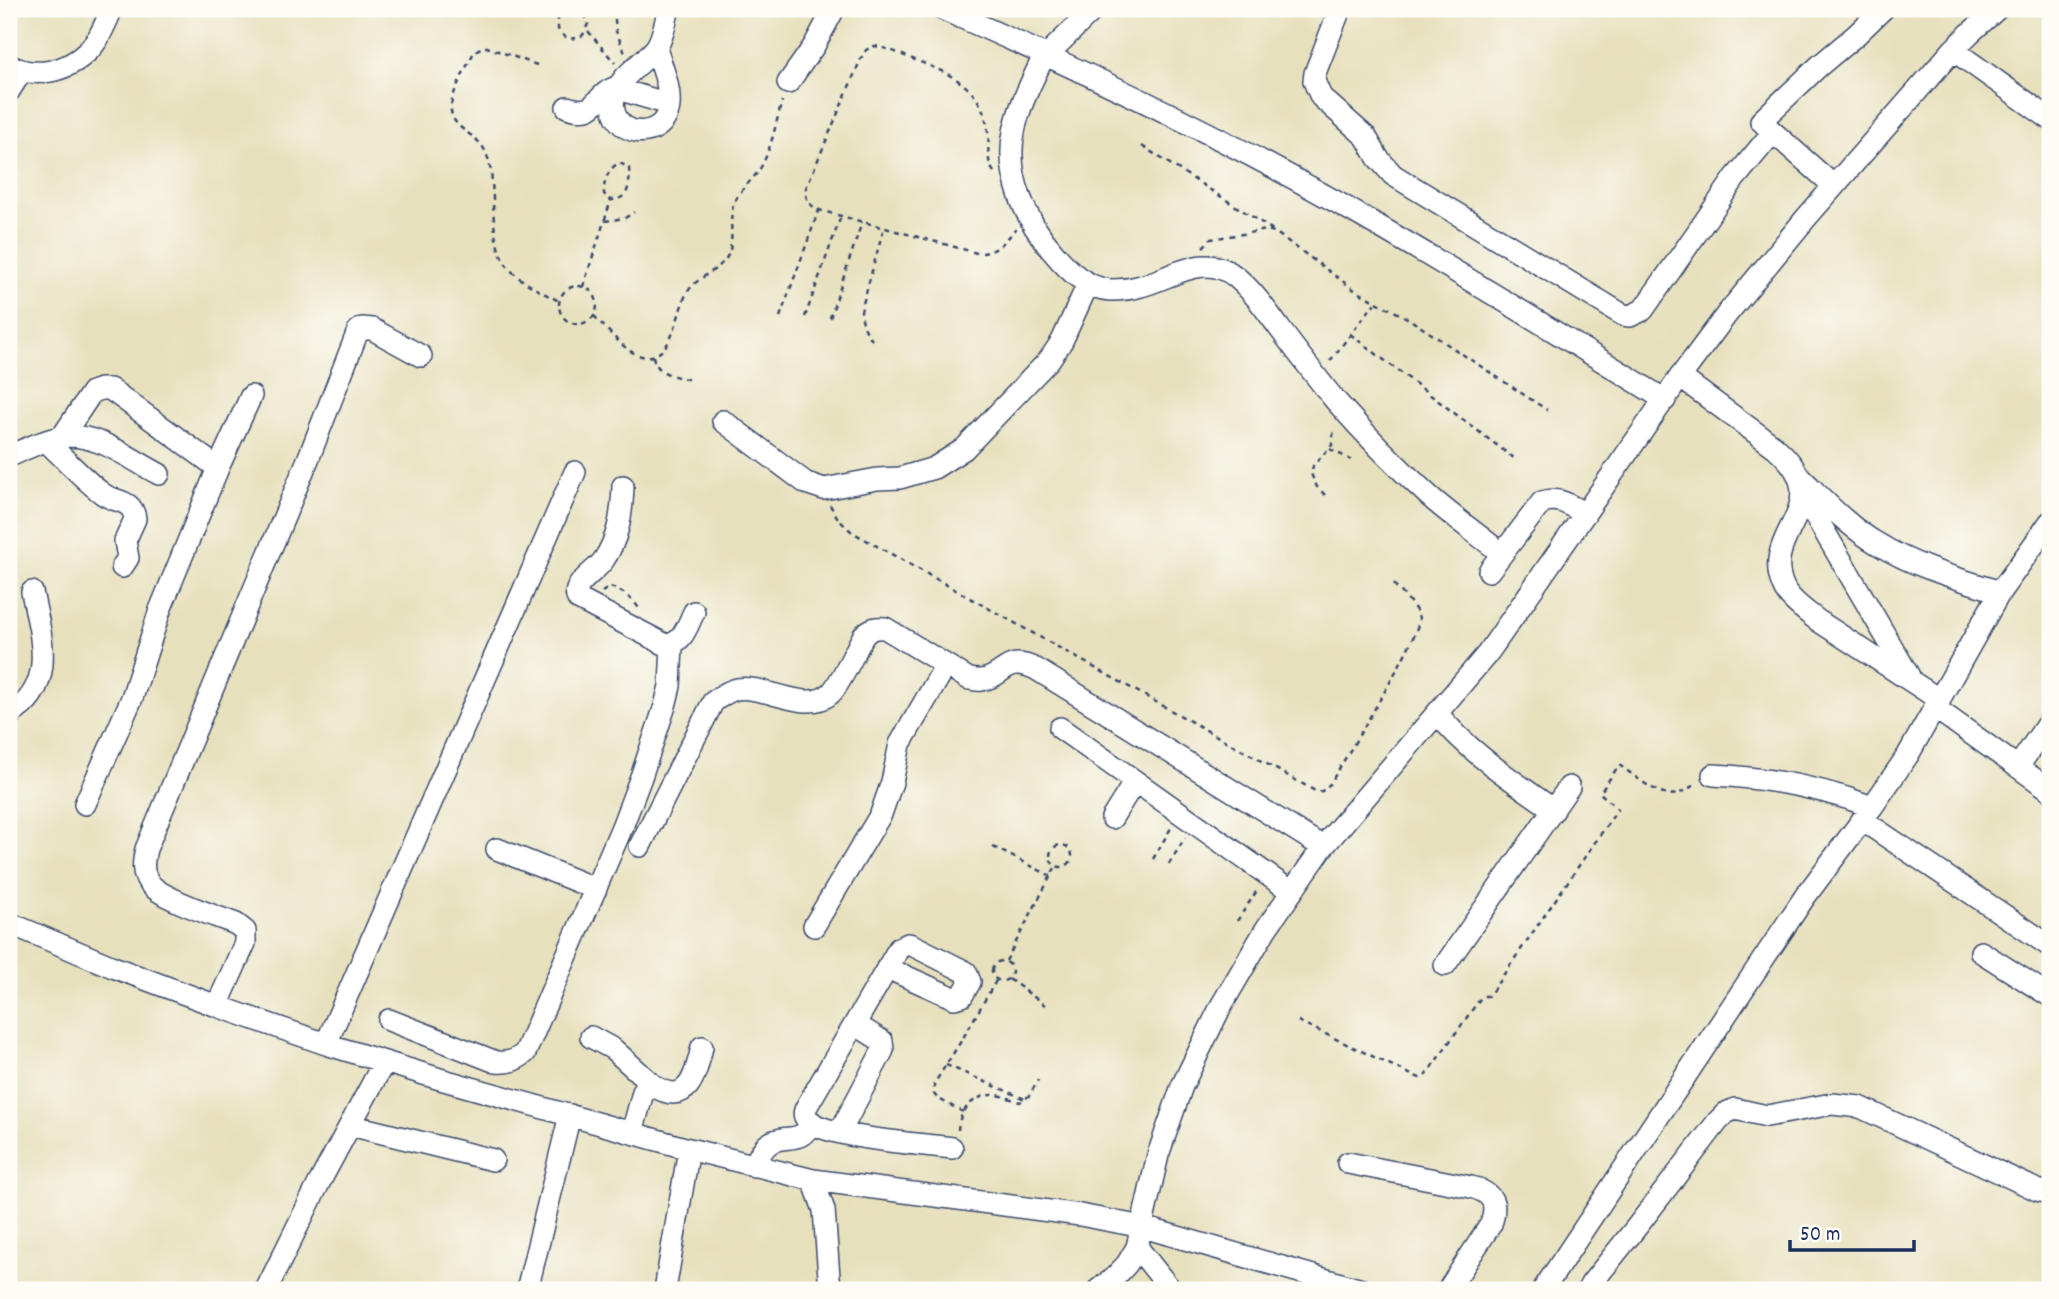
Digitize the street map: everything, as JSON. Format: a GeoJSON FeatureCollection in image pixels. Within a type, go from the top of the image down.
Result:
{"type":"FeatureCollection","features":[{"type":"Feature","properties":{"kind":"street"},"geometry":{"type":"LineString","coordinates":[[9,91],[15,69],[42,73],[66,66],[88,52],[101,34],[112,9]]}},
{"type":"Feature","properties":{"kind":"street"},"geometry":{"type":"LineString","coordinates":[[567,107],[577,110],[596,105],[609,90],[627,77],[656,48],[669,9]]}},
{"type":"Feature","properties":{"kind":"street"},"geometry":{"type":"LineString","coordinates":[[788,83],[814,46],[834,9]]}},
{"type":"Feature","properties":{"kind":"street"},"geometry":{"type":"LineString","coordinates":[[942,9],[1046,54],[1202,130],[1359,215],[1512,304],[1665,400]]}},
{"type":"Feature","properties":{"kind":"street"},"geometry":{"type":"LineString","coordinates":[[1094,9],[1046,54],[1019,111],[1013,134],[1015,182],[1022,205],[1047,246],[1073,274],[1088,284],[1125,290],[1143,286],[1191,267],[1212,267],[1232,274],[1249,288],[1336,400],[1395,464],[1496,562],[1542,502],[1558,500],[1586,514]]}},
{"type":"Feature","properties":{"kind":"street"},"geometry":{"type":"LineString","coordinates":[[1340,9],[1315,73],[1314,81],[1321,97],[1366,137],[1378,158],[1393,175],[1623,316],[1637,314],[1643,310],[1735,177],[1761,122],[1882,9]]}},
{"type":"Feature","properties":{"kind":"street"},"geometry":{"type":"LineString","coordinates":[[1098,1290],[1128,1264],[1140,1237],[1158,1155],[1182,1086],[1220,1006],[1254,948],[1292,892],[1323,848],[1488,653],[1680,377],[1750,285],[1986,12]]}},
{"type":"Feature","properties":{"kind":"street"},"geometry":{"type":"LineString","coordinates":[[627,77],[614,97],[617,118],[633,131],[653,129],[662,123],[670,104],[667,83],[656,48]]}},
{"type":"Feature","properties":{"kind":"street"},"geometry":{"type":"LineString","coordinates":[[1953,50],[2050,119]]}},
{"type":"Feature","properties":{"kind":"street"},"geometry":{"type":"LineString","coordinates":[[627,77],[670,104]]}},
{"type":"Feature","properties":{"kind":"street"},"geometry":{"type":"LineString","coordinates":[[1761,122],[1834,186]]}},
{"type":"Feature","properties":{"kind":"street"},"geometry":{"type":"LineString","coordinates":[[723,421],[806,483],[824,489],[916,474],[942,464],[964,449],[1049,360],[1062,341],[1088,284]]}},
{"type":"Feature","properties":{"kind":"street"},"geometry":{"type":"LineString","coordinates":[[217,1006],[245,943],[245,931],[236,923],[162,894],[151,886],[144,875],[146,849],[309,457],[358,331],[362,328],[372,329],[421,356]]}},
{"type":"Feature","properties":{"kind":"street"},"geometry":{"type":"LineString","coordinates":[[1680,377],[1790,460],[1801,486],[1912,681]]}},
{"type":"Feature","properties":{"kind":"street"},"geometry":{"type":"LineString","coordinates":[[54,439],[92,392],[101,388],[110,389],[218,468]]}},
{"type":"Feature","properties":{"kind":"street"},"geometry":{"type":"LineString","coordinates":[[85,804],[132,698],[160,610],[218,468],[251,396]]}},
{"type":"Feature","properties":{"kind":"street"},"geometry":{"type":"LineString","coordinates":[[9,456],[54,439],[79,436],[96,441],[159,474]]}},
{"type":"Feature","properties":{"kind":"street"},"geometry":{"type":"LineString","coordinates":[[54,439],[102,493],[131,507],[135,519],[125,541],[128,558],[122,567]]}},
{"type":"Feature","properties":{"kind":"street"},"geometry":{"type":"LineString","coordinates":[[326,1044],[575,472]]}},
{"type":"Feature","properties":{"kind":"street"},"geometry":{"type":"LineString","coordinates":[[623,486],[621,520],[616,535],[602,562],[580,584],[575,596],[666,645],[678,641],[694,612]]}},
{"type":"Feature","properties":{"kind":"street"},"geometry":{"type":"LineString","coordinates":[[1801,486],[1854,528],[1902,558],[2000,592]]}},
{"type":"Feature","properties":{"kind":"street"},"geometry":{"type":"LineString","coordinates":[[1801,486],[1798,514],[1779,552],[1779,573],[1786,592],[1817,620],[1912,681],[2050,790]]}},
{"type":"Feature","properties":{"kind":"street"},"geometry":{"type":"LineString","coordinates":[[1543,1290],[1804,898],[1908,755],[2000,592],[2050,522]]}},
{"type":"Feature","properties":{"kind":"street"},"geometry":{"type":"LineString","coordinates":[[9,715],[17,711],[33,693],[43,670],[43,646],[32,592]]}},
{"type":"Feature","properties":{"kind":"street"},"geometry":{"type":"LineString","coordinates":[[640,846],[713,702],[736,689],[750,689],[811,702],[822,699],[832,692],[864,635],[878,627],[885,628],[969,679],[982,680],[1014,663],[1026,664],[1323,848]]}},
{"type":"Feature","properties":{"kind":"street"},"geometry":{"type":"LineString","coordinates":[[389,1020],[496,1062],[517,1060],[525,1053],[622,827],[665,706],[672,666],[672,645]]}},
{"type":"Feature","properties":{"kind":"street"},"geometry":{"type":"LineString","coordinates":[[814,926],[881,814],[892,782],[900,744],[946,665]]}},
{"type":"Feature","properties":{"kind":"street"},"geometry":{"type":"LineString","coordinates":[[1437,713],[1450,730],[1481,758],[1553,810]]}},
{"type":"Feature","properties":{"kind":"street"},"geometry":{"type":"LineString","coordinates":[[2018,767],[2050,720]]}},
{"type":"Feature","properties":{"kind":"street"},"geometry":{"type":"LineString","coordinates":[[1060,728],[1292,892]]}},
{"type":"Feature","properties":{"kind":"street"},"geometry":{"type":"LineString","coordinates":[[1713,775],[1754,777],[1847,797],[2050,946]]}},
{"type":"Feature","properties":{"kind":"street"},"geometry":{"type":"LineString","coordinates":[[1112,818],[1135,781]]}},
{"type":"Feature","properties":{"kind":"street"},"geometry":{"type":"LineString","coordinates":[[1445,965],[1569,787]]}},
{"type":"Feature","properties":{"kind":"street"},"geometry":{"type":"LineString","coordinates":[[497,849],[596,890]]}},
{"type":"Feature","properties":{"kind":"street"},"geometry":{"type":"LineString","coordinates":[[9,923],[113,967],[326,1044],[689,1149],[813,1180],[1080,1214],[1140,1237],[1328,1286],[1362,1290]]}},
{"type":"Feature","properties":{"kind":"street"},"geometry":{"type":"LineString","coordinates":[[1981,952],[2050,996]]}},
{"type":"Feature","properties":{"kind":"street"},"geometry":{"type":"LineString","coordinates":[[887,968],[804,1111],[804,1116],[812,1122],[840,1132],[952,1148]]}},
{"type":"Feature","properties":{"kind":"street"},"geometry":{"type":"LineString","coordinates":[[840,1132],[883,1050],[882,1041],[855,1024]]}},
{"type":"Feature","properties":{"kind":"street"},"geometry":{"type":"LineString","coordinates":[[591,1037],[613,1049],[646,1081],[661,1091],[671,1093],[690,1085],[702,1047]]}},
{"type":"Feature","properties":{"kind":"street"},"geometry":{"type":"LineString","coordinates":[[440,1079],[454,1046]]}},
{"type":"Feature","properties":{"kind":"street"},"geometry":{"type":"LineString","coordinates":[[266,1290],[384,1062]]}},
{"type":"Feature","properties":{"kind":"street"},"geometry":{"type":"LineString","coordinates":[[632,1133],[646,1081]]}},
{"type":"Feature","properties":{"kind":"street"},"geometry":{"type":"LineString","coordinates":[[1588,1290],[1718,1121],[1735,1109],[1767,1116],[1832,1104],[1860,1107],[2037,1190],[2050,1193]]}},
{"type":"Feature","properties":{"kind":"street"},"geometry":{"type":"LineString","coordinates":[[527,1290],[569,1115]]}},
{"type":"Feature","properties":{"kind":"street"},"geometry":{"type":"LineString","coordinates":[[754,1166],[769,1143],[798,1138],[809,1129],[812,1122]]}},
{"type":"Feature","properties":{"kind":"street"},"geometry":{"type":"LineString","coordinates":[[350,1125],[493,1160]]}},
{"type":"Feature","properties":{"kind":"street"},"geometry":{"type":"LineString","coordinates":[[665,1290],[689,1149]]}},
{"type":"Feature","properties":{"kind":"street"},"geometry":{"type":"LineString","coordinates":[[1348,1163],[1471,1187],[1484,1191],[1493,1200],[1495,1212],[1491,1224],[1448,1290]]}},
{"type":"Feature","properties":{"kind":"street"},"geometry":{"type":"LineString","coordinates":[[813,1180],[824,1210],[830,1290]]}},
{"type":"Feature","properties":{"kind":"street"},"geometry":{"type":"LineString","coordinates":[[1140,1237],[1171,1290]]}},
{"type":"Feature","properties":{"kind":"path"},"geometry":{"type":"LineString","coordinates":[[566,9],[558,17],[561,34],[572,39],[578,38],[587,29]]}},
{"type":"Feature","properties":{"kind":"path"},"geometry":{"type":"LineString","coordinates":[[578,9],[587,18],[587,29],[627,77]]}},
{"type":"Feature","properties":{"kind":"path"},"geometry":{"type":"LineString","coordinates":[[614,9],[616,31],[627,77]]}},
{"type":"Feature","properties":{"kind":"path"},"geometry":{"type":"LineString","coordinates":[[1015,182],[996,174],[989,165],[988,130],[984,112],[975,95],[961,81],[945,72],[874,46],[863,54],[805,195],[807,201],[820,210],[977,253],[994,251],[1028,216]]}},
{"type":"Feature","properties":{"kind":"path"},"geometry":{"type":"LineString","coordinates":[[537,65],[486,47],[477,49],[451,104],[455,122],[480,142],[485,151],[492,184],[495,240],[502,259],[515,275],[559,301]]}},
{"type":"Feature","properties":{"kind":"path"},"geometry":{"type":"LineString","coordinates":[[594,316],[629,351],[640,357],[653,356],[664,350],[688,291],[697,280],[716,269],[730,251],[734,202],[760,170],[766,158],[788,83]]}},
{"type":"Feature","properties":{"kind":"path"},"geometry":{"type":"LineString","coordinates":[[1142,146],[1276,232],[1356,292],[1409,319],[1548,410]]}},
{"type":"Feature","properties":{"kind":"path"},"geometry":{"type":"LineString","coordinates":[[624,164],[630,172],[627,192],[621,199],[611,200],[603,191],[606,180],[614,166],[624,164]]}},
{"type":"Feature","properties":{"kind":"path"},"geometry":{"type":"LineString","coordinates":[[583,287],[611,200]]}},
{"type":"Feature","properties":{"kind":"path"},"geometry":{"type":"LineString","coordinates":[[780,317],[820,210]]}},
{"type":"Feature","properties":{"kind":"path"},"geometry":{"type":"LineString","coordinates":[[605,221],[625,218],[634,212]]}},
{"type":"Feature","properties":{"kind":"path"},"geometry":{"type":"LineString","coordinates":[[805,317],[841,216]]}},
{"type":"Feature","properties":{"kind":"path"},"geometry":{"type":"LineString","coordinates":[[831,318],[862,222]]}},
{"type":"Feature","properties":{"kind":"path"},"geometry":{"type":"LineString","coordinates":[[872,340],[862,322],[861,311],[884,227]]}},
{"type":"Feature","properties":{"kind":"path"},"geometry":{"type":"LineString","coordinates":[[1199,267],[1202,248],[1210,239],[1267,230],[1276,232]]}},
{"type":"Feature","properties":{"kind":"path"},"geometry":{"type":"LineString","coordinates":[[583,287],[596,299],[594,316],[583,323],[570,323],[561,314],[561,295],[571,288],[583,287]]}},
{"type":"Feature","properties":{"kind":"path"},"geometry":{"type":"LineString","coordinates":[[1317,378],[1375,302]]}},
{"type":"Feature","properties":{"kind":"path"},"geometry":{"type":"LineString","coordinates":[[1350,334],[1515,459]]}},
{"type":"Feature","properties":{"kind":"path"},"geometry":{"type":"LineString","coordinates":[[653,356],[661,371],[691,380]]}},
{"type":"Feature","properties":{"kind":"path"},"geometry":{"type":"LineString","coordinates":[[1325,495],[1317,487],[1311,474],[1312,466],[1329,449],[1333,438],[1336,400]]}},
{"type":"Feature","properties":{"kind":"path"},"geometry":{"type":"LineString","coordinates":[[1329,449],[1351,460]]}},
{"type":"Feature","properties":{"kind":"path"},"geometry":{"type":"LineString","coordinates":[[824,489],[835,513],[852,531],[1317,792],[1330,784],[1395,672],[1418,625],[1416,612],[1393,583]]}},
{"type":"Feature","properties":{"kind":"path"},"geometry":{"type":"LineString","coordinates":[[1298,1021],[1419,1078],[1426,1075],[1482,996],[1488,996],[1493,990],[1618,809],[1600,793],[1619,765],[1657,791],[1669,795],[1684,791],[1713,775]]}},
{"type":"Feature","properties":{"kind":"path"},"geometry":{"type":"LineString","coordinates":[[1153,859],[1180,813]]}},
{"type":"Feature","properties":{"kind":"path"},"geometry":{"type":"LineString","coordinates":[[1169,864],[1180,844],[1198,826]]}},
{"type":"Feature","properties":{"kind":"path"},"geometry":{"type":"LineString","coordinates":[[1065,846],[1071,852],[1071,861],[1065,867],[1056,866],[1051,859],[1052,850],[1065,846]]}},
{"type":"Feature","properties":{"kind":"path"},"geometry":{"type":"LineString","coordinates":[[993,847],[1051,876]]}},
{"type":"Feature","properties":{"kind":"path"},"geometry":{"type":"LineString","coordinates":[[1006,961],[1056,866]]}},
{"type":"Feature","properties":{"kind":"path"},"geometry":{"type":"LineString","coordinates":[[1237,921],[1267,875]]}},
{"type":"Feature","properties":{"kind":"path"},"geometry":{"type":"LineString","coordinates":[[1002,960],[1010,963],[1013,971],[1009,979],[997,979],[992,972],[994,964],[1002,960]]}},
{"type":"Feature","properties":{"kind":"path"},"geometry":{"type":"LineString","coordinates":[[963,1112],[934,1094],[934,1084],[997,979]]}},
{"type":"Feature","properties":{"kind":"path"},"geometry":{"type":"LineString","coordinates":[[1009,979],[1045,1005]]}},
{"type":"Feature","properties":{"kind":"path"},"geometry":{"type":"LineString","coordinates":[[946,1065],[1025,1100]]}},
{"type":"Feature","properties":{"kind":"path"},"geometry":{"type":"LineString","coordinates":[[952,1148],[959,1141],[959,1119],[973,1101],[996,1095],[1020,1102],[1025,1100],[1038,1080]]}}]}
